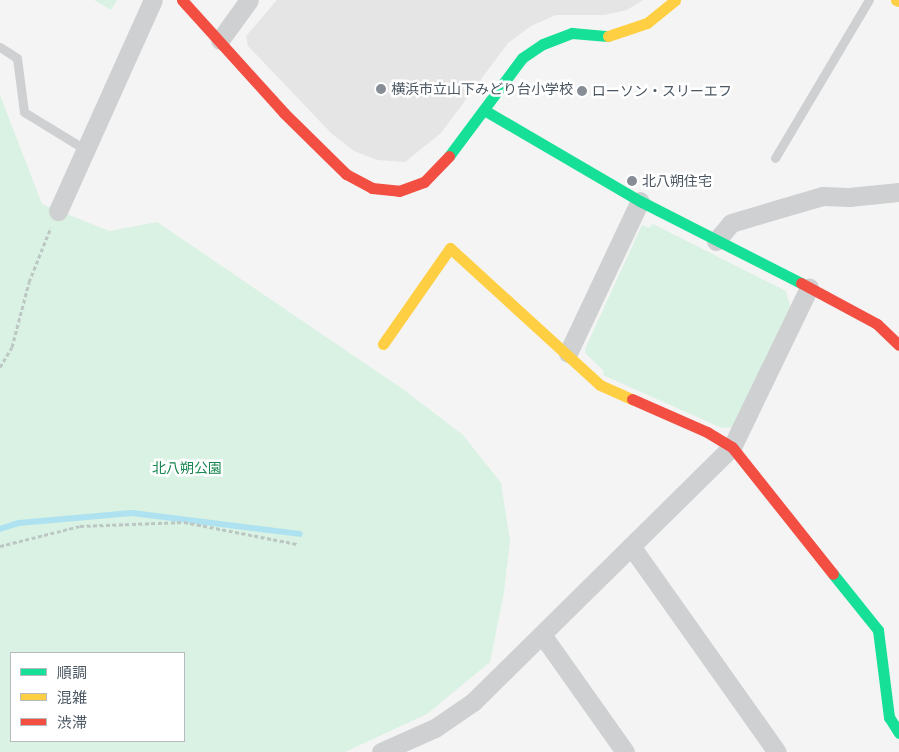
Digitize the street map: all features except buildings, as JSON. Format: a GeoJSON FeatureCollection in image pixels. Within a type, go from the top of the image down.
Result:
{"type":"FeatureCollection","features":[{"type":"Feature","properties":{"kind":"street"},"geometry":{"type":"LineString","coordinates":[[58,211],[153,0]]}},
{"type":"Feature","properties":{"kind":"street"},"geometry":{"type":"LineString","coordinates":[[182,0],[284,113],[346,174],[372,188],[399,191],[424,182],[484,110],[522,58],[544,44],[572,33],[609,36],[647,24],[675,0]]}},
{"type":"Feature","properties":{"kind":"street"},"geometry":{"type":"LineString","coordinates":[[220,40],[249,0]]}},
{"type":"Feature","properties":{"kind":"street"},"geometry":{"type":"LineString","coordinates":[[484,110],[640,201],[877,324],[899,345]]}},
{"type":"Feature","properties":{"kind":"street"},"geometry":{"type":"LineString","coordinates":[[716,241],[731,222],[822,196],[899,192]]}},
{"type":"Feature","properties":{"kind":"street"},"geometry":{"type":"LineString","coordinates":[[568,353],[640,201]]}},
{"type":"Feature","properties":{"kind":"street"},"geometry":{"type":"LineString","coordinates":[[383,344],[450,248],[568,353],[600,385],[707,432],[732,447],[878,630],[889,718],[899,734]]}},
{"type":"Feature","properties":{"kind":"street"},"geometry":{"type":"LineString","coordinates":[[381,752],[434,728],[473,702],[543,636],[732,447],[809,288]]}},
{"type":"Feature","properties":{"kind":"street"},"geometry":{"type":"LineString","coordinates":[[632,546],[777,752]]}},
{"type":"Feature","properties":{"kind":"street"},"geometry":{"type":"LineString","coordinates":[[543,636],[625,752]]}},
{"type":"Feature","properties":{"kind":"lane"},"geometry":{"type":"LineString","coordinates":[[775,158],[869,0]]}},
{"type":"Feature","properties":{"kind":"lane"},"geometry":{"type":"LineString","coordinates":[[0,47],[17,58],[24,112],[86,150]]}},
{"type":"Feature","properties":{"kind":"path"},"geometry":{"type":"LineString","coordinates":[[0,367],[12,347],[29,282],[58,211]]}},
{"type":"Feature","properties":{"kind":"path"},"geometry":{"type":"LineString","coordinates":[[0,546],[80,526],[184,522],[297,544]]}},
{"type":"Feature","properties":{"kind":"shaded area","name":"横浜市立山下みどり台小学校"},"geometry":{"type":"Polygon","coordinates":[[[277,0],[643,0],[627,10],[604,15],[556,15],[531,26],[508,43],[441,133],[405,162],[377,160],[354,151],[332,134],[248,46],[246,36],[277,0]]]}},
{"type":"Feature","properties":{"kind":"green space"},"geometry":{"type":"Polygon","coordinates":[[[94,0],[117,0],[111,10],[94,0]]]}},
{"type":"Feature","properties":{"kind":"green space","name":"北八朔公園"},"geometry":{"type":"Polygon","coordinates":[[[0,95],[42,204],[109,231],[157,222],[404,390],[463,435],[501,483],[510,541],[504,592],[490,662],[427,714],[345,752],[0,752],[0,95]]]}},
{"type":"Feature","properties":{"kind":"green space"},"geometry":{"type":"Polygon","coordinates":[[[653,224],[786,291],[790,306],[733,427],[722,428],[603,375],[604,371],[586,354],[585,349],[642,225],[649,228],[653,224]]]}},
{"type":"Feature","properties":{"kind":"waterway"},"geometry":{"type":"LineString","coordinates":[[0,529],[19,523],[132,513],[300,534]]}},
{"type":"Feature","properties":{"kind":"traffic: fast"},"geometry":{"type":"LineString","coordinates":[[449,156],[522,58],[543,44],[572,33],[608,36]]}},
{"type":"Feature","properties":{"kind":"traffic: fast"},"geometry":{"type":"LineString","coordinates":[[484,110],[640,201],[801,283]]}},
{"type":"Feature","properties":{"kind":"traffic: fast"},"geometry":{"type":"LineString","coordinates":[[833,574],[878,630],[889,717],[899,733]]}},
{"type":"Feature","properties":{"kind":"traffic: slow"},"geometry":{"type":"LineString","coordinates":[[608,36],[647,23],[675,0]]}},
{"type":"Feature","properties":{"kind":"traffic: slow"},"geometry":{"type":"LineString","coordinates":[[383,344],[450,248],[600,385],[632,399]]}},
{"type":"Feature","properties":{"kind":"traffic: jam"},"geometry":{"type":"LineString","coordinates":[[182,0],[284,113],[346,174],[372,188],[399,191],[424,182],[449,156]]}},
{"type":"Feature","properties":{"kind":"traffic: jam"},"geometry":{"type":"LineString","coordinates":[[801,283],[877,324],[899,345]]}},
{"type":"Feature","properties":{"kind":"traffic: jam"},"geometry":{"type":"LineString","coordinates":[[632,399],[707,432],[732,447],[833,574]]}},
{"type":"Feature","properties":{"kind":"place","name":"横浜市立山下みどり台小学校"},"geometry":{"type":"Point","coordinates":[381,89]}},
{"type":"Feature","properties":{"kind":"place","name":"ローソン・スリーエフ"},"geometry":{"type":"Point","coordinates":[582,91]}},
{"type":"Feature","properties":{"kind":"place","name":"北八朔住宅"},"geometry":{"type":"Point","coordinates":[632,181]}}]}
